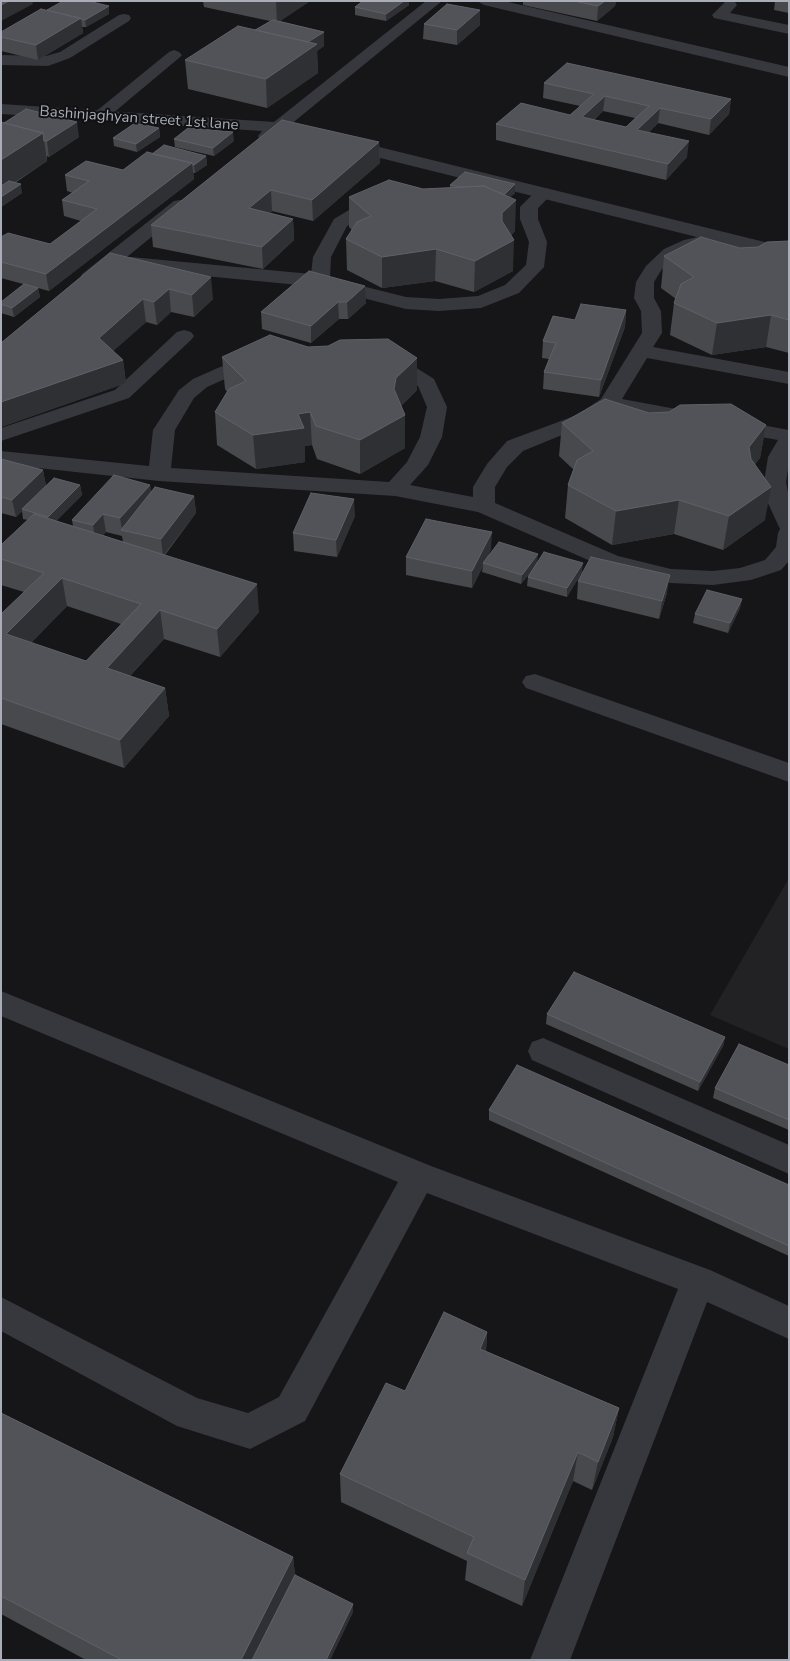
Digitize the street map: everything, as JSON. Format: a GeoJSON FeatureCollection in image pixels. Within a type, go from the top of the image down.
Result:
{"type":"FeatureCollection","features":[{"type":"Feature","properties":{"kind":"street"},"geometry":{"type":"LineString","coordinates":[[254,146],[435,1]]}},
{"type":"Feature","properties":{"kind":"street"},"geometry":{"type":"LineString","coordinates":[[484,1],[789,72]]}},
{"type":"Feature","properties":{"kind":"street"},"geometry":{"type":"LineString","coordinates":[[710,1],[732,3]]}},
{"type":"Feature","properties":{"kind":"street"},"geometry":{"type":"LineString","coordinates":[[732,3],[719,15],[789,30]]}},
{"type":"Feature","properties":{"kind":"street"},"geometry":{"type":"LineString","coordinates":[[1,60],[48,61],[65,55],[124,18]]}},
{"type":"Feature","properties":{"kind":"street"},"geometry":{"type":"LineString","coordinates":[[100,116],[174,55]]}},
{"type":"Feature","properties":{"kind":"street","name":"Bashinjaghyan street 1st lane"},"geometry":{"type":"LineString","coordinates":[[1,109],[277,127],[789,254]]}},
{"type":"Feature","properties":{"kind":"street"},"geometry":{"type":"LineString","coordinates":[[8,126],[30,112]]}},
{"type":"Feature","properties":{"kind":"street"},"geometry":{"type":"LineString","coordinates":[[110,261],[320,281],[406,303],[439,305],[481,302],[512,289],[535,267],[538,242],[520,216],[544,193]]}},
{"type":"Feature","properties":{"kind":"street"},"geometry":{"type":"LineString","coordinates":[[79,286],[193,194]]}},
{"type":"Feature","properties":{"kind":"street"},"geometry":{"type":"LineString","coordinates":[[320,281],[322,257],[340,223],[366,208],[393,200],[403,200]]}},
{"type":"Feature","properties":{"kind":"street"},"geometry":{"type":"LineString","coordinates":[[484,506],[484,487],[498,464],[515,446],[584,419],[609,403],[652,333],[651,311],[644,298],[644,282],[655,266],[671,253],[691,244],[723,238]]}},
{"type":"Feature","properties":{"kind":"street"},"geometry":{"type":"LineString","coordinates":[[1,435],[122,394],[184,336]]}},
{"type":"Feature","properties":{"kind":"street"},"geometry":{"type":"LineString","coordinates":[[641,351],[789,378]]}},
{"type":"Feature","properties":{"kind":"street"},"geometry":{"type":"LineString","coordinates":[[362,355],[397,364],[427,383],[437,407],[431,437],[417,466],[395,489]]}},
{"type":"Feature","properties":{"kind":"street"},"geometry":{"type":"LineString","coordinates":[[159,474],[164,430],[186,394],[200,383],[227,371],[278,358]]}},
{"type":"Feature","properties":{"kind":"street"},"geometry":{"type":"LineString","coordinates":[[609,403],[789,438],[779,457],[775,482],[778,501],[789,525]]}},
{"type":"Feature","properties":{"kind":"street"},"geometry":{"type":"LineString","coordinates":[[1,457],[159,474],[395,489],[484,506],[610,561],[671,576],[713,578],[743,575],[772,565],[787,548],[789,533]]}},
{"type":"Feature","properties":{"kind":"street"},"geometry":{"type":"LineString","coordinates":[[535,682],[789,773]]}},
{"type":"Feature","properties":{"kind":"street"},"geometry":{"type":"LineString","coordinates":[[1,1002],[419,1176],[698,1281],[789,1323]]}},
{"type":"Feature","properties":{"kind":"street"},"geometry":{"type":"LineString","coordinates":[[543,1051],[789,1160]]}},
{"type":"Feature","properties":{"kind":"street"},"geometry":{"type":"LineString","coordinates":[[1,1313],[190,1414],[250,1431],[292,1409],[419,1176]]}},
{"type":"Feature","properties":{"kind":"street"},"geometry":{"type":"LineString","coordinates":[[550,1660],[698,1281]]}},
{"type":"Feature","properties":{"kind":"shaded area"},"geometry":{"type":"Polygon","coordinates":[[[789,878],[789,1049],[710,1015],[789,878]]]}},
{"type":"Feature","properties":{"kind":"building"},"geometry":{"type":"Polygon","coordinates":[[[1,1],[9,1],[1,5],[1,1]]]}},
{"type":"Feature","properties":{"kind":"building"},"geometry":{"type":"Polygon","coordinates":[[[63,1],[88,1],[109,6],[85,20],[47,10],[63,1]]]}},
{"type":"Feature","properties":{"kind":"building"},"geometry":{"type":"Polygon","coordinates":[[[363,1],[404,1],[386,14],[355,7],[363,1]]]}},
{"type":"Feature","properties":{"kind":"building"},"geometry":{"type":"Polygon","coordinates":[[[574,1],[605,1],[598,6],[574,1]]]}},
{"type":"Feature","properties":{"kind":"building"},"geometry":{"type":"Polygon","coordinates":[[[447,4],[480,10],[457,30],[424,24],[447,4]]]}},
{"type":"Feature","properties":{"kind":"building"},"geometry":{"type":"Polygon","coordinates":[[[41,9],[81,18],[36,45],[1,37],[1,32],[41,9]]]}},
{"type":"Feature","properties":{"kind":"building"},"geometry":{"type":"Polygon","coordinates":[[[273,20],[324,32],[308,42],[255,30],[273,20]]]}},
{"type":"Feature","properties":{"kind":"building"},"geometry":{"type":"Polygon","coordinates":[[[238,26],[317,44],[266,79],[185,60],[238,26]]]}},
{"type":"Feature","properties":{"kind":"building"},"geometry":{"type":"Polygon","coordinates":[[[567,63],[731,99],[711,119],[660,108],[637,130],[689,141],[668,164],[496,124],[521,103],[570,115],[594,94],[544,83],[567,63]],[[605,96],[582,117],[626,127],[649,106],[605,96]]]}},
{"type":"Feature","properties":{"kind":"building"},"geometry":{"type":"Polygon","coordinates":[[[26,109],[77,122],[44,141],[43,133],[4,123],[26,109]]]}},
{"type":"Feature","properties":{"kind":"building"},"geometry":{"type":"Polygon","coordinates":[[[282,120],[379,142],[312,200],[271,190],[249,208],[293,219],[262,247],[151,225],[282,120]]]}},
{"type":"Feature","properties":{"kind":"building"},"geometry":{"type":"Polygon","coordinates":[[[1,122],[43,133],[1,160],[1,122]]]}},
{"type":"Feature","properties":{"kind":"building"},"geometry":{"type":"Polygon","coordinates":[[[135,123],[159,128],[136,144],[113,138],[135,123]]]}},
{"type":"Feature","properties":{"kind":"building"},"geometry":{"type":"Polygon","coordinates":[[[188,128],[233,132],[213,148],[174,139],[188,128]]]}},
{"type":"Feature","properties":{"kind":"building"},"geometry":{"type":"Polygon","coordinates":[[[164,145],[206,156],[194,165],[152,154],[164,145]]]}},
{"type":"Feature","properties":{"kind":"building"},"geometry":{"type":"Polygon","coordinates":[[[147,152],[192,163],[46,274],[1,262],[1,237],[8,233],[50,244],[97,209],[62,200],[89,181],[65,175],[86,161],[123,170],[147,152]]]}},
{"type":"Feature","properties":{"kind":"building"},"geometry":{"type":"Polygon","coordinates":[[[465,172],[515,184],[504,195],[484,186],[460,187],[450,185],[465,172]]]}},
{"type":"Feature","properties":{"kind":"building"},"geometry":{"type":"Polygon","coordinates":[[[389,180],[423,189],[484,186],[516,200],[502,213],[502,221],[514,240],[475,261],[436,249],[382,257],[346,239],[357,222],[371,216],[349,197],[389,180]]]}},
{"type":"Feature","properties":{"kind":"building"},"geometry":{"type":"Polygon","coordinates":[[[9,181],[21,184],[1,197],[1,186],[9,181]]]}},
{"type":"Feature","properties":{"kind":"building"},"geometry":{"type":"Polygon","coordinates":[[[701,237],[740,248],[758,247],[767,242],[789,241],[789,320],[771,315],[717,323],[674,303],[681,284],[694,277],[664,256],[701,237]]]}},
{"type":"Feature","properties":{"kind":"building"},"geometry":{"type":"Polygon","coordinates":[[[110,253],[211,277],[192,295],[169,289],[154,302],[143,299],[99,338],[123,360],[1,402],[1,343],[110,253]]]}},
{"type":"Feature","properties":{"kind":"building"},"geometry":{"type":"Polygon","coordinates":[[[309,271],[365,286],[347,302],[338,302],[311,326],[261,312],[309,271]]]}},
{"type":"Feature","properties":{"kind":"building"},"geometry":{"type":"Polygon","coordinates":[[[24,284],[38,288],[12,308],[1,304],[1,302],[24,284]]]}},
{"type":"Feature","properties":{"kind":"building"},"geometry":{"type":"Polygon","coordinates":[[[581,304],[626,310],[601,380],[544,372],[556,343],[543,341],[553,316],[575,320],[581,304]]]}},
{"type":"Feature","properties":{"kind":"building"},"geometry":{"type":"Polygon","coordinates":[[[270,335],[308,347],[328,346],[340,340],[388,339],[417,358],[396,378],[394,389],[405,415],[360,440],[316,426],[310,412],[298,414],[304,428],[253,435],[215,412],[229,389],[246,381],[222,357],[270,335]]]}},
{"type":"Feature","properties":{"kind":"building"},"geometry":{"type":"Polygon","coordinates":[[[605,399],[649,413],[669,412],[680,405],[731,404],[766,425],[749,447],[751,459],[771,487],[729,516],[679,500],[616,511],[568,485],[577,460],[593,451],[562,423],[605,399]]]}},
{"type":"Feature","properties":{"kind":"building"},"geometry":{"type":"Polygon","coordinates":[[[1,459],[43,470],[12,500],[1,497],[1,459]]]}},
{"type":"Feature","properties":{"kind":"building"},"geometry":{"type":"Polygon","coordinates":[[[114,475],[150,485],[120,518],[103,514],[93,525],[72,520],[114,475]]]}},
{"type":"Feature","properties":{"kind":"building"},"geometry":{"type":"Polygon","coordinates":[[[54,478],[80,485],[48,517],[22,509],[54,478]]]}},
{"type":"Feature","properties":{"kind":"building"},"geometry":{"type":"Polygon","coordinates":[[[155,487],[194,496],[161,539],[121,530],[155,487]]]}},
{"type":"Feature","properties":{"kind":"building"},"geometry":{"type":"Polygon","coordinates":[[[311,493],[354,499],[336,540],[293,533],[311,493]]]}},
{"type":"Feature","properties":{"kind":"building"},"geometry":{"type":"Polygon","coordinates":[[[34,514],[257,584],[217,629],[160,610],[107,668],[165,688],[120,740],[1,698],[1,614],[44,573],[1,559],[1,545],[34,514]],[[62,578],[6,634],[86,661],[141,604],[62,578]]]}},
{"type":"Feature","properties":{"kind":"building"},"geometry":{"type":"Polygon","coordinates":[[[426,519],[492,532],[472,571],[406,557],[426,519]]]}},
{"type":"Feature","properties":{"kind":"building"},"geometry":{"type":"Polygon","coordinates":[[[499,542],[538,554],[522,575],[483,563],[499,542]]]}},
{"type":"Feature","properties":{"kind":"building"},"geometry":{"type":"Polygon","coordinates":[[[544,552],[583,563],[567,588],[528,577],[544,552]]]}},
{"type":"Feature","properties":{"kind":"building"},"geometry":{"type":"Polygon","coordinates":[[[591,557],[670,575],[662,601],[578,581],[591,557]]]}},
{"type":"Feature","properties":{"kind":"building"},"geometry":{"type":"Polygon","coordinates":[[[707,590],[742,599],[730,623],[695,614],[707,590]]]}},
{"type":"Feature","properties":{"kind":"building"},"geometry":{"type":"Polygon","coordinates":[[[574,972],[725,1037],[700,1082],[547,1014],[574,972]]]}},
{"type":"Feature","properties":{"kind":"building"},"geometry":{"type":"Polygon","coordinates":[[[739,1044],[789,1065],[789,1120],[715,1088],[739,1044]]]}},
{"type":"Feature","properties":{"kind":"building"},"geometry":{"type":"Polygon","coordinates":[[[517,1065],[789,1185],[789,1246],[489,1110],[517,1065]]]}},
{"type":"Feature","properties":{"kind":"building"},"geometry":{"type":"Polygon","coordinates":[[[444,1312],[487,1332],[480,1349],[619,1408],[598,1462],[578,1452],[525,1580],[467,1553],[474,1537],[340,1474],[386,1383],[405,1391],[444,1312]]]}},
{"type":"Feature","properties":{"kind":"building"},"geometry":{"type":"Polygon","coordinates":[[[1,1413],[293,1557],[241,1660],[122,1660],[1,1596],[1,1413]]]}},
{"type":"Feature","properties":{"kind":"building"},"geometry":{"type":"Polygon","coordinates":[[[295,1575],[353,1604],[326,1660],[252,1660],[295,1575]]]}}]}
